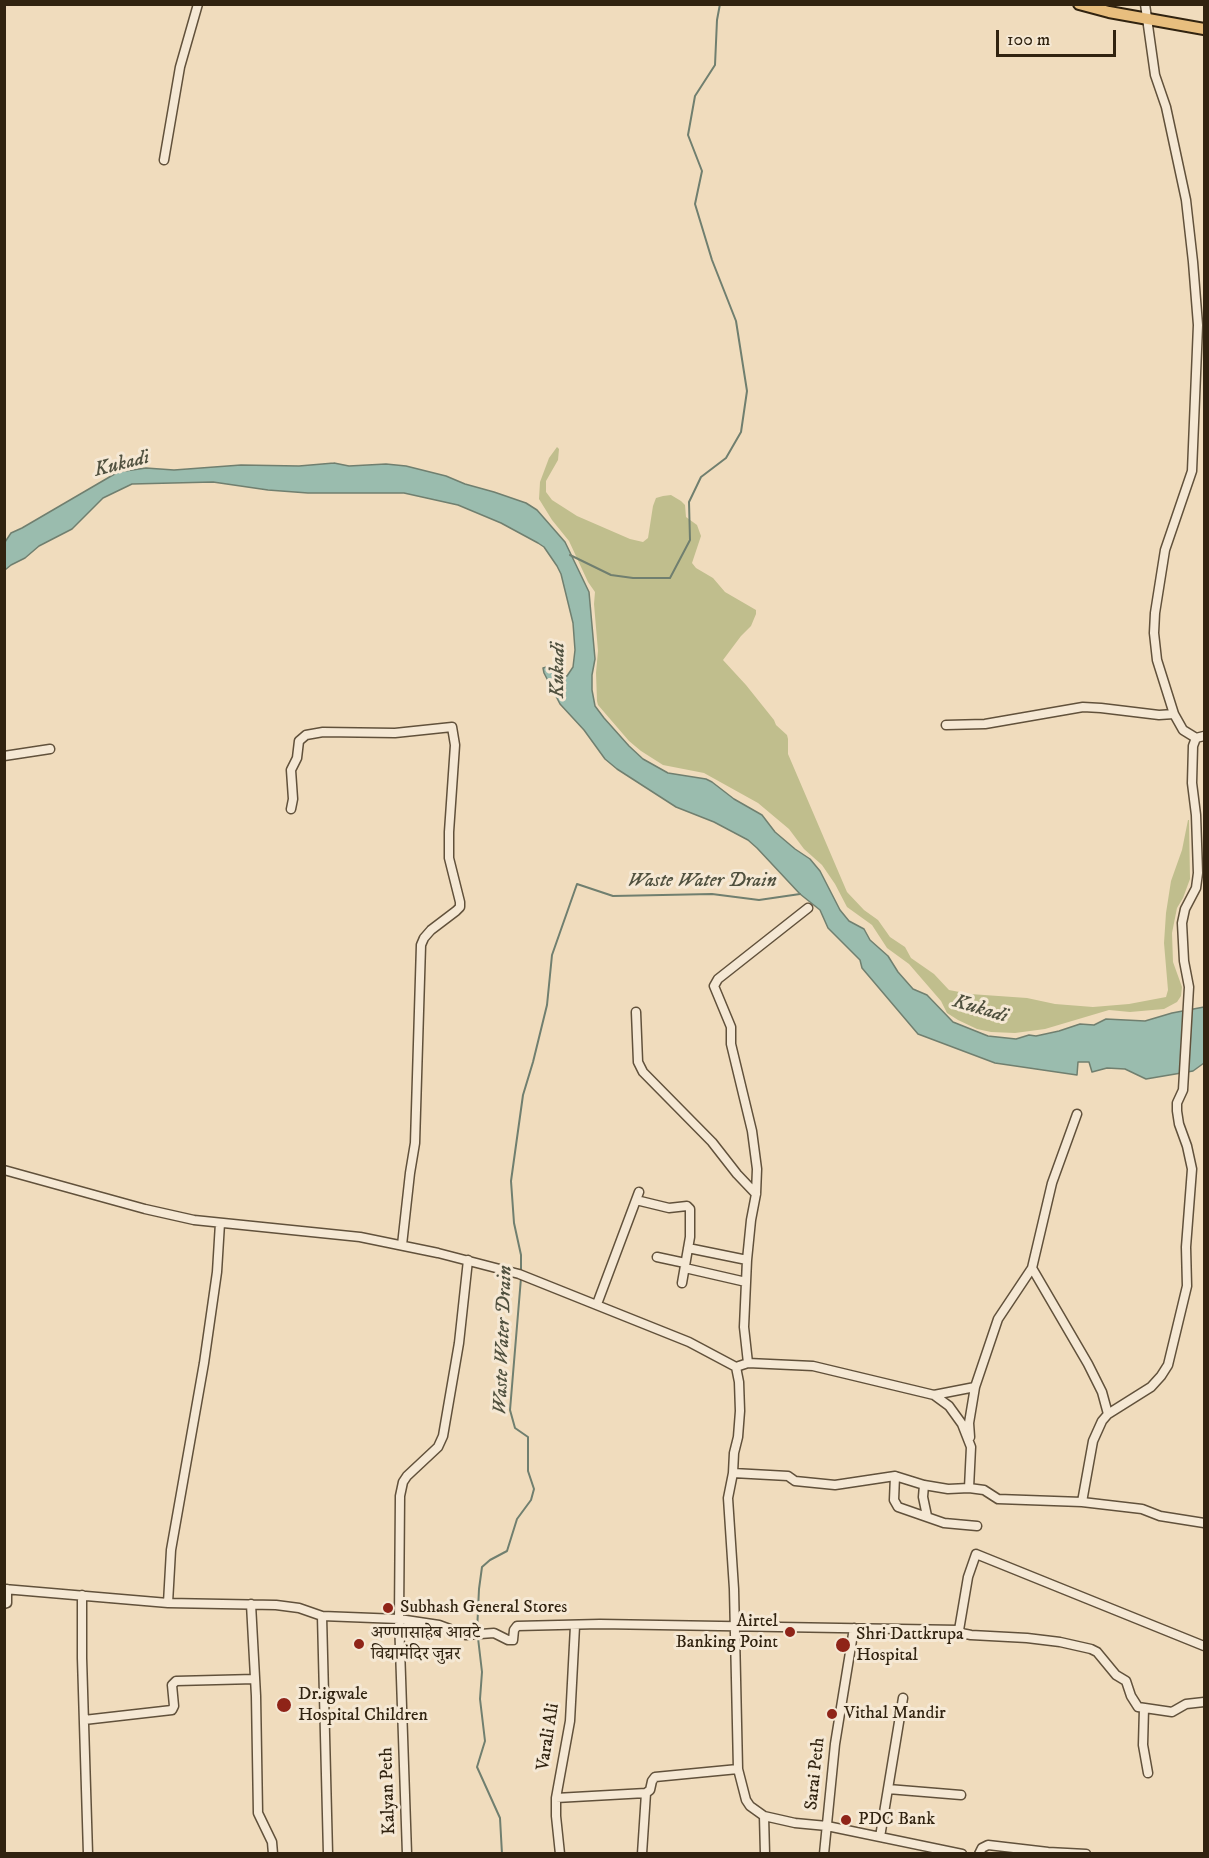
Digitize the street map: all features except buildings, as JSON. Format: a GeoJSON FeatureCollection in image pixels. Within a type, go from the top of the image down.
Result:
{"type":"FeatureCollection","features":[{"type":"Feature","properties":{"kind":"main road"},"geometry":{"type":"LineString","coordinates":[[1079,4],[1204,29]]}},
{"type":"Feature","properties":{"kind":"street"},"geometry":{"type":"LineString","coordinates":[[164,160],[180,67],[198,4]]}},
{"type":"Feature","properties":{"kind":"street"},"geometry":{"type":"LineString","coordinates":[[1082,1502],[1094,1441],[1107,1414],[1151,1387],[1168,1365],[1187,1286],[1186,1246],[1192,1169],[1179,1124],[1178,1103],[1182,1090],[1189,987],[1183,955],[1182,922],[1185,909],[1196,888],[1198,873],[1197,826],[1192,783],[1193,746],[1200,737],[1183,730],[1174,714],[1157,660],[1154,633],[1165,550],[1192,471],[1198,314],[1185,200],[1166,106],[1155,75],[1145,4]]}},
{"type":"Feature","properties":{"kind":"street"},"geometry":{"type":"LineString","coordinates":[[946,725],[985,724],[1083,707],[1159,715],[1174,714]]}},
{"type":"Feature","properties":{"kind":"street"},"geometry":{"type":"LineString","coordinates":[[291,809],[293,800],[291,770],[297,758],[299,741],[306,735],[323,732],[394,733],[452,727],[455,745],[449,832],[450,858],[460,907],[431,930],[421,945],[415,1143],[402,1245]]}},
{"type":"Feature","properties":{"kind":"street"},"geometry":{"type":"LineString","coordinates":[[4,756],[50,750]]}},
{"type":"Feature","properties":{"kind":"street"},"geometry":{"type":"LineString","coordinates":[[747,1363],[744,1327],[747,1260],[757,1169],[752,1131],[731,1044],[731,1027],[714,986],[718,979],[808,908]]}},
{"type":"Feature","properties":{"kind":"street"},"geometry":{"type":"LineString","coordinates":[[636,1012],[638,1062],[643,1072],[712,1142],[756,1194]]}},
{"type":"Feature","properties":{"kind":"street"},"geometry":{"type":"LineString","coordinates":[[969,1488],[969,1423],[975,1387],[998,1319],[1032,1268],[1052,1183],[1077,1114]]}},
{"type":"Feature","properties":{"kind":"street"},"geometry":{"type":"LineString","coordinates":[[4,1170],[145,1209],[194,1220],[349,1236],[402,1245],[519,1274],[688,1342],[736,1367],[747,1363],[813,1366],[934,1395],[950,1406],[962,1424],[970,1447]]}},
{"type":"Feature","properties":{"kind":"street"},"geometry":{"type":"LineString","coordinates":[[597,1305],[638,1196],[669,1208],[687,1206],[690,1209],[690,1237],[682,1282]]}},
{"type":"Feature","properties":{"kind":"street"},"geometry":{"type":"LineString","coordinates":[[168,1604],[171,1550],[217,1272],[220,1223]]}},
{"type":"Feature","properties":{"kind":"street"},"geometry":{"type":"LineString","coordinates":[[688,1248],[747,1260]]}},
{"type":"Feature","properties":{"kind":"street"},"geometry":{"type":"LineString","coordinates":[[657,1257],[746,1282]]}},
{"type":"Feature","properties":{"kind":"street","name":"Kalyan Peth"},"geometry":{"type":"LineString","coordinates":[[407,1854],[399,1619],[400,1496],[407,1476],[438,1448],[443,1436],[459,1343],[468,1260]]}},
{"type":"Feature","properties":{"kind":"street"},"geometry":{"type":"LineString","coordinates":[[1032,1268],[1088,1364],[1102,1392],[1107,1414]]}},
{"type":"Feature","properties":{"kind":"street"},"geometry":{"type":"LineString","coordinates":[[736,1367],[740,1411],[728,1498],[735,1627],[738,1769],[746,1800],[750,1806],[764,1816],[795,1823],[827,1826],[962,1854]]}},
{"type":"Feature","properties":{"kind":"street"},"geometry":{"type":"LineString","coordinates":[[934,1395],[975,1387]]}},
{"type":"Feature","properties":{"kind":"street"},"geometry":{"type":"LineString","coordinates":[[733,1473],[788,1476],[795,1481],[836,1485],[895,1476],[924,1485],[948,1489],[984,1490],[998,1499],[1082,1502],[1142,1509],[1160,1516],[1204,1523]]}},
{"type":"Feature","properties":{"kind":"street"},"geometry":{"type":"LineString","coordinates":[[895,1476],[895,1504],[898,1507],[944,1523],[977,1526]]}},
{"type":"Feature","properties":{"kind":"street"},"geometry":{"type":"LineString","coordinates":[[924,1485],[923,1497],[927,1516]]}},
{"type":"Feature","properties":{"kind":"street"},"geometry":{"type":"LineString","coordinates":[[959,1630],[968,1577],[975,1554],[1204,1646]]}},
{"type":"Feature","properties":{"kind":"street"},"geometry":{"type":"LineString","coordinates":[[4,1604],[8,1603],[5,1589],[168,1604],[251,1604],[299,1608],[322,1616],[399,1619],[439,1625],[466,1635],[494,1633],[508,1640],[513,1640],[517,1626],[600,1624],[959,1630],[961,1633],[971,1635],[1027,1638],[1091,1649],[1097,1652],[1116,1675],[1126,1681],[1134,1704],[1138,1707],[1172,1712],[1186,1704],[1204,1702]]}},
{"type":"Feature","properties":{"kind":"street"},"geometry":{"type":"LineString","coordinates":[[82,1595],[87,1854]]}},
{"type":"Feature","properties":{"kind":"street"},"geometry":{"type":"LineString","coordinates":[[251,1604],[258,1813],[272,1842],[273,1854]]}},
{"type":"Feature","properties":{"kind":"street"},"geometry":{"type":"LineString","coordinates":[[322,1616],[328,1854]]}},
{"type":"Feature","properties":{"kind":"street","name":"Varali Ali"},"geometry":{"type":"LineString","coordinates":[[560,1854],[556,1798],[570,1721],[575,1626]]}},
{"type":"Feature","properties":{"kind":"street","name":"Sarai Peth"},"geometry":{"type":"LineString","coordinates":[[824,1854],[835,1744],[854,1628]]}},
{"type":"Feature","properties":{"kind":"street"},"geometry":{"type":"LineString","coordinates":[[84,1720],[172,1710],[174,1706],[172,1686],[176,1681],[255,1679]]}},
{"type":"Feature","properties":{"kind":"street"},"geometry":{"type":"LineString","coordinates":[[880,1837],[903,1698]]}},
{"type":"Feature","properties":{"kind":"street"},"geometry":{"type":"LineString","coordinates":[[1144,1708],[1143,1744],[1148,1773]]}},
{"type":"Feature","properties":{"kind":"street"},"geometry":{"type":"LineString","coordinates":[[556,1798],[646,1793],[650,1790],[655,1777],[738,1769]]}},
{"type":"Feature","properties":{"kind":"street"},"geometry":{"type":"LineString","coordinates":[[888,1789],[961,1796]]}},
{"type":"Feature","properties":{"kind":"street"},"geometry":{"type":"LineString","coordinates":[[642,1854],[646,1793]]}},
{"type":"Feature","properties":{"kind":"street"},"geometry":{"type":"LineString","coordinates":[[764,1816],[765,1854]]}},
{"type":"Feature","properties":{"kind":"street"},"geometry":{"type":"LineString","coordinates":[[979,1854],[982,1848],[988,1845],[1086,1854]]}},
{"type":"Feature","properties":{"kind":"shaded area"},"geometry":{"type":"Polygon","coordinates":[[[557,447],[559,449],[558,460],[546,481],[546,492],[552,500],[577,516],[630,539],[643,542],[648,538],[656,498],[671,495],[685,505],[686,517],[697,525],[701,536],[692,563],[713,578],[725,592],[756,610],[751,626],[723,660],[746,685],[776,725],[787,735],[788,754],[847,892],[864,910],[878,920],[890,937],[905,947],[911,958],[934,974],[949,990],[970,994],[1027,998],[1055,1004],[1093,1007],[1129,1004],[1166,997],[1168,990],[1164,943],[1166,913],[1171,881],[1189,820],[1190,879],[1177,908],[1172,933],[1173,962],[1182,987],[1181,996],[1177,1002],[1164,1009],[1130,1012],[1109,1010],[1045,1029],[1015,1033],[977,1029],[958,1020],[947,1013],[941,1001],[909,964],[887,948],[872,925],[847,907],[822,865],[804,849],[789,829],[758,803],[704,773],[663,765],[629,741],[597,701],[598,651],[595,592],[569,541],[539,499],[540,482],[549,458],[557,447]]]}},
{"type":"Feature","properties":{"kind":"shaded area"},"geometry":{"type":"Polygon","coordinates":[[[334,463],[349,466],[386,464],[406,466],[494,492],[526,503],[537,510],[565,542],[589,592],[595,659],[592,690],[595,706],[604,718],[643,759],[668,773],[706,779],[762,815],[775,832],[810,859],[820,871],[840,910],[849,921],[864,929],[870,940],[888,956],[913,989],[927,995],[953,1022],[988,1036],[1016,1039],[1059,1031],[1080,1024],[1094,1025],[1106,1019],[1145,1021],[1204,1007],[1204,1063],[1193,1071],[1146,1079],[1125,1069],[1107,1068],[1092,1072],[1089,1062],[1078,1062],[1077,1075],[995,1063],[918,1034],[862,968],[860,960],[828,928],[820,910],[800,894],[748,840],[714,822],[676,807],[605,759],[584,730],[560,704],[544,673],[543,668],[550,666],[557,668],[562,676],[567,676],[573,667],[575,650],[573,623],[557,566],[544,547],[538,543],[501,523],[458,505],[404,493],[308,493],[213,482],[132,484],[103,498],[72,529],[39,546],[5,570],[5,542],[11,533],[118,472],[146,468],[174,470],[241,465],[299,466],[334,463]]]}},
{"type":"Feature","properties":{"kind":"waterway"},"geometry":{"type":"LineString","coordinates":[[570,555],[611,575],[633,578],[670,578],[690,540],[689,502],[701,477],[726,458],[741,432],[747,391],[736,321],[712,260],[695,204],[702,171],[688,135],[695,96],[715,65],[720,4]]}},
{"type":"Feature","properties":{"kind":"waterway","name":"Waste Water Drain"},"geometry":{"type":"LineString","coordinates":[[521,1272],[521,1255],[514,1223],[511,1181],[523,1095],[547,1005],[552,955],[577,884],[613,896],[712,894],[759,900],[800,894]]}},
{"type":"Feature","properties":{"kind":"waterway","name":"Waste Water Drain"},"geometry":{"type":"LineString","coordinates":[[477,1632],[482,1567],[507,1551],[517,1519],[531,1500],[534,1489],[528,1471],[528,1437],[515,1428],[510,1410],[521,1278]]}},
{"type":"Feature","properties":{"kind":"waterway","name":"Waste Water Drain"},"geometry":{"type":"LineString","coordinates":[[478,1638],[482,1672],[480,1699],[485,1741],[477,1767],[500,1818],[502,1854]]}},
{"type":"Feature","properties":{"kind":"place","name":"Subhash General Stores"},"geometry":{"type":"Point","coordinates":[388,1608]}},
{"type":"Feature","properties":{"kind":"place","name":"Airtel Banking Point"},"geometry":{"type":"Point","coordinates":[790,1632]}},
{"type":"Feature","properties":{"kind":"place","name":"अण्णासाहेब आवटे विद्यामंदिर जुन्नर"},"geometry":{"type":"Point","coordinates":[359,1644]}},
{"type":"Feature","properties":{"kind":"place","name":"Shri Dattkrupa Hospital"},"geometry":{"type":"Point","coordinates":[843,1645]}},
{"type":"Feature","properties":{"kind":"place","name":"Dr.igwale Hospital Children"},"geometry":{"type":"Point","coordinates":[284,1705]}},
{"type":"Feature","properties":{"kind":"place","name":"Vithal Mandir"},"geometry":{"type":"Point","coordinates":[832,1714]}},
{"type":"Feature","properties":{"kind":"place","name":"PDC Bank"},"geometry":{"type":"Point","coordinates":[846,1820]}},
{"type":"Feature","properties":{"kind":"water label","name":"Kukadi"},"geometry":{"type":"Point","coordinates":[122,465]}},
{"type":"Feature","properties":{"kind":"water label","name":"Kukadi"},"geometry":{"type":"Point","coordinates":[559,670]}},
{"type":"Feature","properties":{"kind":"water label","name":"Kukadi"},"geometry":{"type":"Point","coordinates":[980,1010]}}]}
